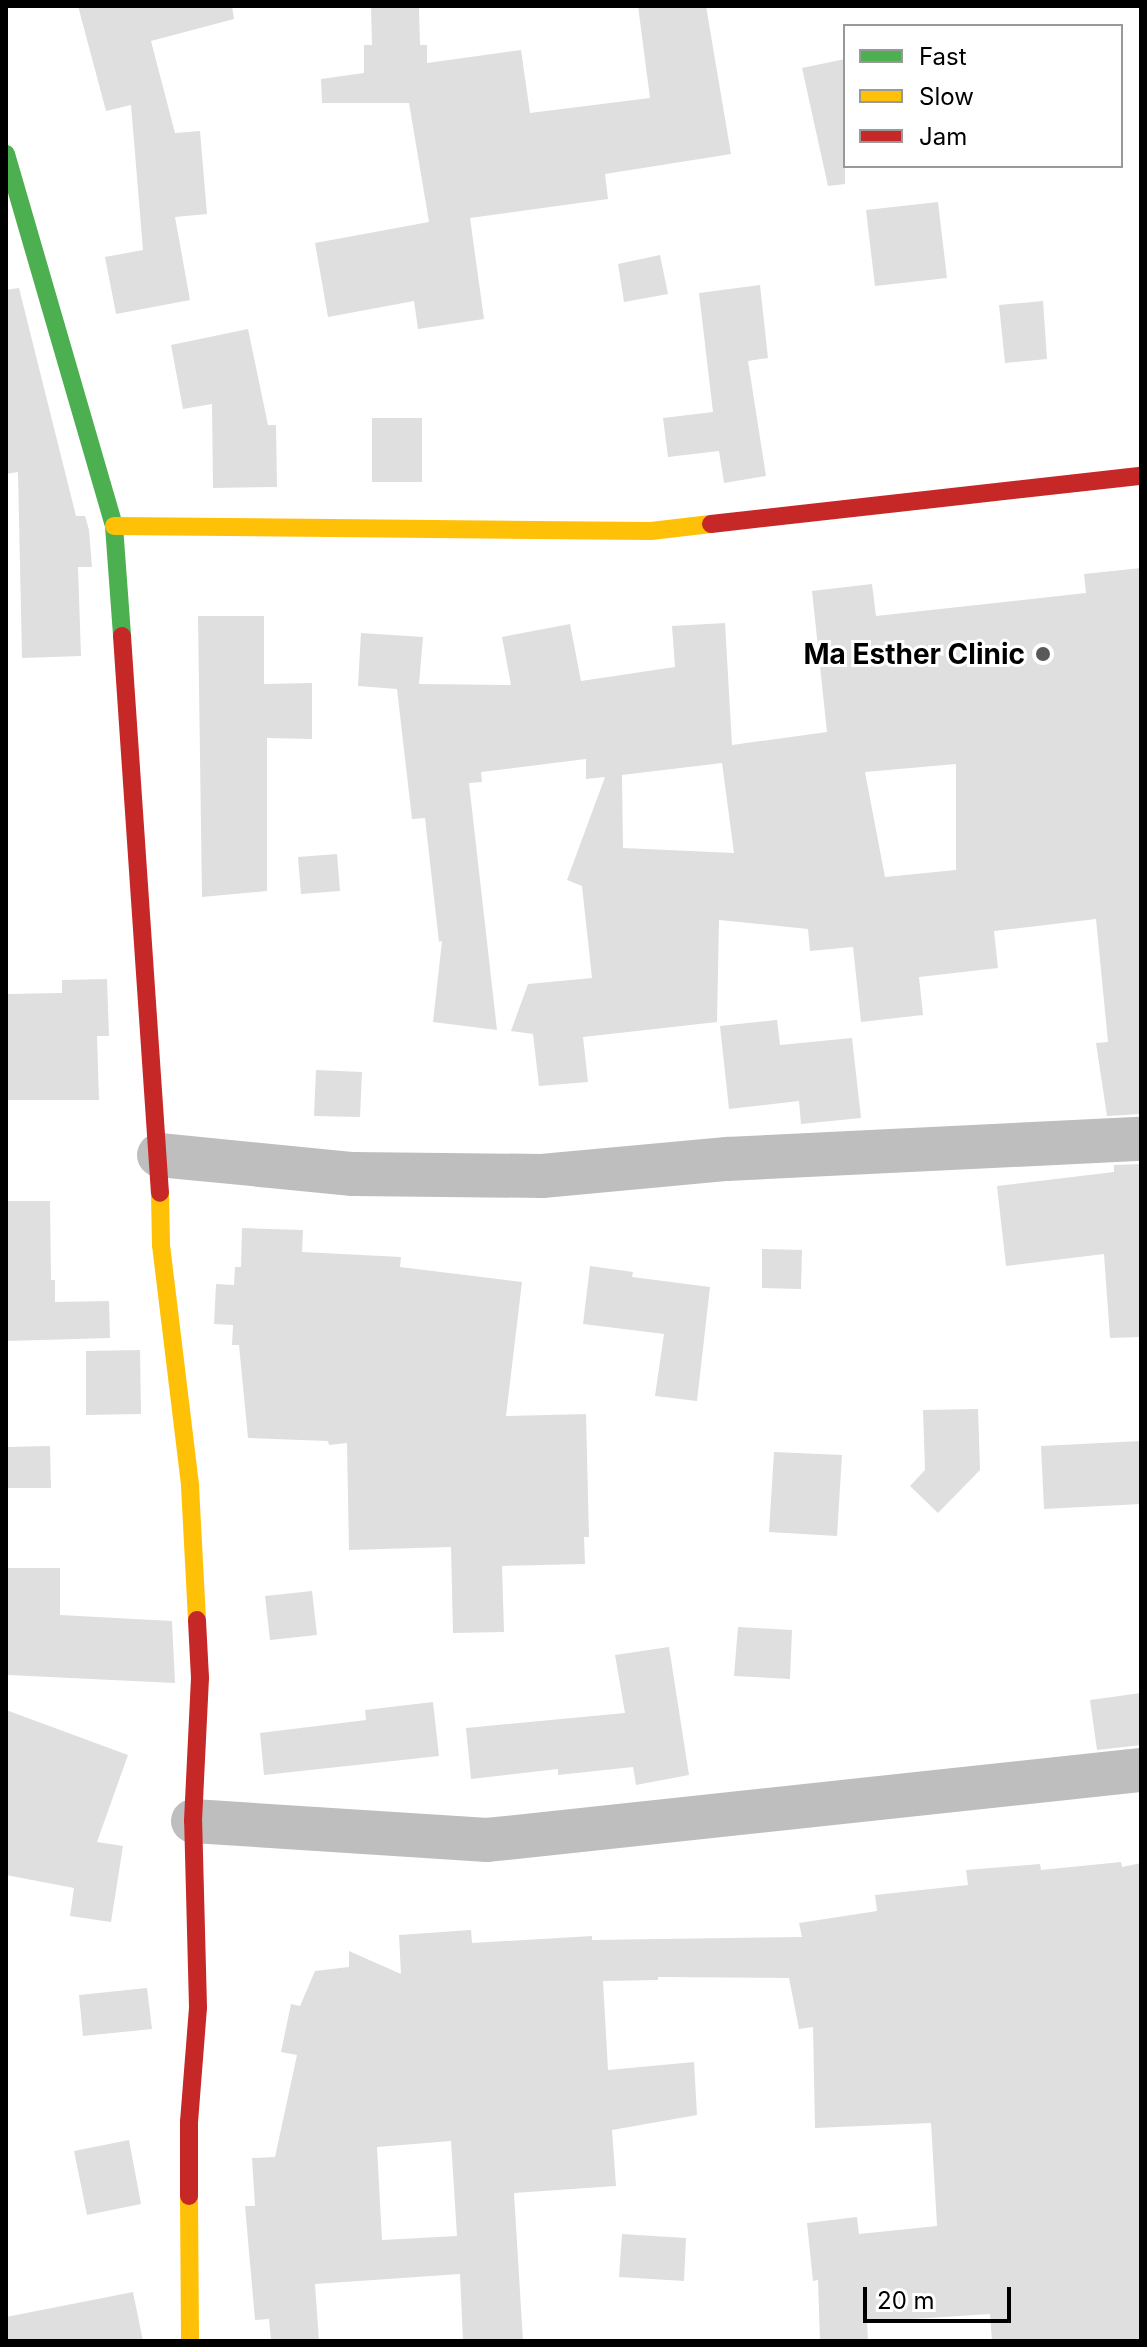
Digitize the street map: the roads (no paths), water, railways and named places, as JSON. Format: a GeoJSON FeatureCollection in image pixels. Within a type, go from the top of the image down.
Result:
{"type":"FeatureCollection","features":[{"type":"Feature","properties":{"kind":"street"},"geometry":{"type":"LineString","coordinates":[[6,154],[114,526],[159,1155],[161,1245],[190,1486],[200,1678],[193,1821],[198,2007],[189,2122],[190,2341]]}},
{"type":"Feature","properties":{"kind":"street"},"geometry":{"type":"LineString","coordinates":[[114,526],[651,531],[1141,476]]}},
{"type":"Feature","properties":{"kind":"street"},"geometry":{"type":"LineString","coordinates":[[159,1155],[353,1174],[542,1176],[727,1159],[1141,1139]]}},
{"type":"Feature","properties":{"kind":"street"},"geometry":{"type":"LineString","coordinates":[[193,1821],[487,1840],[1141,1770]]}},
{"type":"Feature","properties":{"kind":"place","name":"Ma Esther Clinic"},"geometry":{"type":"Point","coordinates":[1043,654]}}]}
